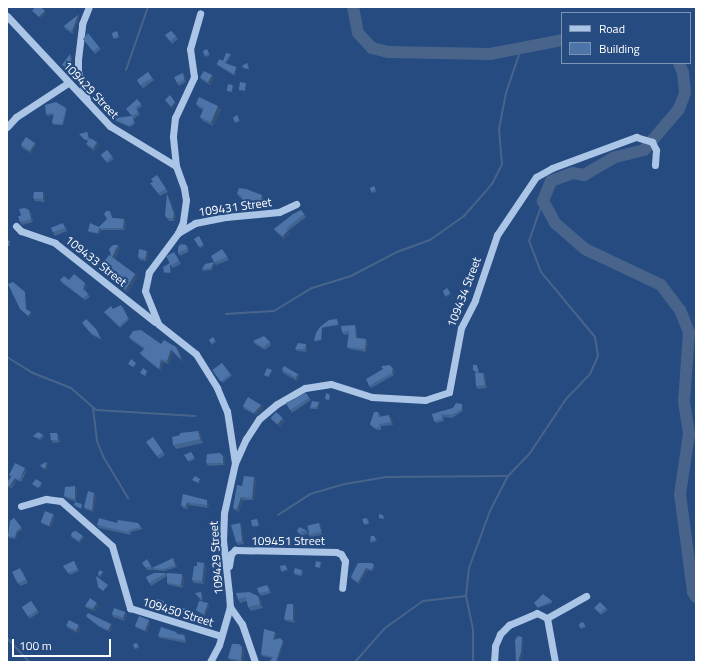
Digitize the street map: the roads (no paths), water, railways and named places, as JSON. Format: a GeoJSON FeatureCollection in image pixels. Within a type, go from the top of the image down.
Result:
{"type":"FeatureCollection","features":[{"type":"Feature","properties":{"kind":"street"},"geometry":{"type":"LineString","coordinates":[[87,101],[78,72],[78,59],[82,24],[89,7]]}},
{"type":"Feature","properties":{"kind":"street"},"geometry":{"type":"LineString","coordinates":[[176,166],[175,118],[194,77],[190,49],[200,13]]}},
{"type":"Feature","properties":{"kind":"street","name":"109429 Street"},"geometry":{"type":"LineString","coordinates":[[7,16],[114,129],[176,166],[186,200],[185,213],[178,233],[151,269],[144,284],[147,301],[158,324],[196,354],[217,388],[227,411],[235,464],[224,513],[223,540],[230,607],[242,624],[255,662]]}},
{"type":"Feature","properties":{"kind":"street"},"geometry":{"type":"LineString","coordinates":[[7,127],[16,117],[68,82]]}},
{"type":"Feature","properties":{"kind":"street","name":"109434 Street"},"geometry":{"type":"LineString","coordinates":[[235,464],[246,439],[259,418],[277,404],[305,388],[331,384],[372,396],[425,400],[439,398],[449,392],[461,328],[475,300],[497,235],[536,177],[552,168],[636,137],[652,142],[656,150],[655,165]]}},
{"type":"Feature","properties":{"kind":"street","name":"109431 Street"},"geometry":{"type":"LineString","coordinates":[[178,233],[195,223],[226,217],[279,212],[296,204]]}},
{"type":"Feature","properties":{"kind":"street","name":"109433 Street"},"geometry":{"type":"LineString","coordinates":[[16,226],[21,231],[54,243],[158,324]]}},
{"type":"Feature","properties":{"kind":"street","name":"109450 Street"},"geometry":{"type":"LineString","coordinates":[[21,506],[46,499],[57,499],[105,538],[115,553],[130,608],[221,636]]}},
{"type":"Feature","properties":{"kind":"street","name":"109451 Street"},"geometry":{"type":"LineString","coordinates":[[228,584],[230,556],[235,550],[336,552],[341,554],[345,561],[342,588]]}},
{"type":"Feature","properties":{"kind":"street"},"geometry":{"type":"LineString","coordinates":[[548,618],[586,596]]}},
{"type":"Feature","properties":{"kind":"street","name":"109450 Street"},"geometry":{"type":"LineString","coordinates":[[210,662],[221,636],[230,607]]}},
{"type":"Feature","properties":{"kind":"street"},"geometry":{"type":"LineString","coordinates":[[494,662],[495,646],[500,634],[509,625],[537,613],[548,618]]}},
{"type":"Feature","properties":{"kind":"street"},"geometry":{"type":"LineString","coordinates":[[548,618],[555,662]]}},
{"type":"Feature","properties":{"kind":"waterway"},"geometry":{"type":"LineString","coordinates":[[126,70],[148,7]]}},
{"type":"Feature","properties":{"kind":"waterway"},"geometry":{"type":"LineString","coordinates":[[353,7],[358,33],[372,48],[388,52],[490,54],[561,40]]}},
{"type":"Feature","properties":{"kind":"waterway"},"geometry":{"type":"LineString","coordinates":[[226,314],[274,311],[312,288],[351,276],[397,252],[430,240],[464,216],[492,184],[502,164],[499,129],[506,93],[522,46]]}},
{"type":"Feature","properties":{"kind":"waterway"},"geometry":{"type":"LineString","coordinates":[[679,64],[683,73],[685,93],[679,109],[644,150],[615,157],[584,175],[573,173],[551,181],[543,201],[555,223],[585,249],[661,285],[680,310],[689,332],[684,402],[689,434],[680,494],[693,592],[696,597]]}},
{"type":"Feature","properties":{"kind":"waterway"},"geometry":{"type":"LineString","coordinates":[[473,662],[473,629],[466,596],[469,568],[490,511],[508,476],[530,453],[566,399],[590,374],[598,356],[595,337],[541,272],[529,241],[543,201]]}},
{"type":"Feature","properties":{"kind":"waterway"},"geometry":{"type":"LineString","coordinates":[[7,357],[33,373],[71,388],[96,410],[195,416]]}},
{"type":"Feature","properties":{"kind":"waterway"},"geometry":{"type":"LineString","coordinates":[[93,408],[97,441],[104,458],[128,498]]}},
{"type":"Feature","properties":{"kind":"waterway"},"geometry":{"type":"LineString","coordinates":[[689,434],[696,437]]}},
{"type":"Feature","properties":{"kind":"waterway"},"geometry":{"type":"LineString","coordinates":[[278,515],[310,494],[345,484],[386,477],[508,476]]}},
{"type":"Feature","properties":{"kind":"waterway"},"geometry":{"type":"LineString","coordinates":[[355,662],[385,628],[423,601],[466,596]]}},
{"type":"Feature","properties":{"kind":"waterway"},"geometry":{"type":"LineString","coordinates":[[7,638],[29,662]]}}]}
